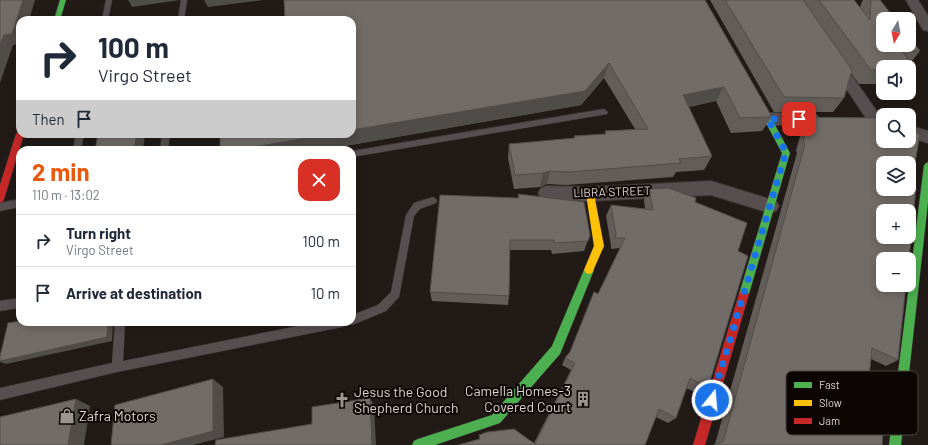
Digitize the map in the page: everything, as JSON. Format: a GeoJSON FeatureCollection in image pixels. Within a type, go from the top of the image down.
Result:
{"type":"FeatureCollection","features":[{"type":"Feature","properties":{"kind":"main road"},"geometry":{"type":"LineString","coordinates":[[58,16],[63,0]]}},
{"type":"Feature","properties":{"kind":"main road"},"geometry":{"type":"LineString","coordinates":[[699,445],[786,152],[750,86]]}},
{"type":"Feature","properties":{"kind":"main road"},"geometry":{"type":"LineString","coordinates":[[0,200],[16,147]]}},
{"type":"Feature","properties":{"kind":"main road"},"geometry":{"type":"LineString","coordinates":[[904,371],[928,165]]}},
{"type":"Feature","properties":{"kind":"main road"},"geometry":{"type":"LineString","coordinates":[[418,445],[496,419],[556,350],[599,246],[590,194]]}},
{"type":"Feature","properties":{"kind":"main road"},"geometry":{"type":"LineString","coordinates":[[896,445],[897,435]]}},
{"type":"Feature","properties":{"kind":"street"},"geometry":{"type":"LineString","coordinates":[[912,0],[928,27]]}},
{"type":"Feature","properties":{"kind":"street"},"geometry":{"type":"LineString","coordinates":[[827,50],[873,121]]}},
{"type":"Feature","properties":{"kind":"street"},"geometry":{"type":"LineString","coordinates":[[768,119],[829,120]]}},
{"type":"Feature","properties":{"kind":"street"},"geometry":{"type":"LineString","coordinates":[[916,133],[928,137]]}},
{"type":"Feature","properties":{"kind":"street","name":"LIBRA STREET"},"geometry":{"type":"LineString","coordinates":[[547,193],[590,194],[711,188],[770,206]]}},
{"type":"Feature","properties":{"kind":"lane"},"geometry":{"type":"LineString","coordinates":[[106,16],[109,0]]}},
{"type":"Feature","properties":{"kind":"lane"},"geometry":{"type":"LineString","coordinates":[[182,16],[184,0]]}},
{"type":"Feature","properties":{"kind":"lane"},"geometry":{"type":"LineString","coordinates":[[356,153],[604,112]]}},
{"type":"Feature","properties":{"kind":"lane"},"geometry":{"type":"LineString","coordinates":[[356,318],[382,308],[396,294],[410,215],[417,206],[434,201]]}},
{"type":"Feature","properties":{"kind":"lane"},"geometry":{"type":"LineString","coordinates":[[0,207],[16,204]]}},
{"type":"Feature","properties":{"kind":"lane"},"geometry":{"type":"LineString","coordinates":[[0,306],[16,304]]}},
{"type":"Feature","properties":{"kind":"lane"},"geometry":{"type":"LineString","coordinates":[[117,367],[120,326]]}},
{"type":"Feature","properties":{"kind":"lane"},"geometry":{"type":"LineString","coordinates":[[0,394],[117,367],[322,326]]}},
{"type":"Feature","properties":{"kind":"building"},"geometry":{"type":"Polygon","coordinates":[[[0,0],[23,0],[18,16],[16,16],[16,22],[12,34],[4,35],[0,45],[0,0]]]}},
{"type":"Feature","properties":{"kind":"building"},"geometry":{"type":"Polygon","coordinates":[[[284,0],[705,0],[772,117],[740,118],[724,87],[683,95],[712,156],[679,159],[681,163],[570,172],[550,171],[515,175],[509,144],[575,138],[574,136],[606,134],[605,131],[648,129],[609,63],[585,91],[356,129],[356,16],[285,16],[284,0]]]}},
{"type":"Feature","properties":{"kind":"building"},"geometry":{"type":"Polygon","coordinates":[[[725,0],[803,0],[852,70],[844,98],[784,97],[725,0]]]}},
{"type":"Feature","properties":{"kind":"building"},"geometry":{"type":"Polygon","coordinates":[[[819,0],[854,0],[870,20],[871,0],[880,0],[889,12],[876,12],[876,52],[903,52],[909,60],[876,60],[876,70],[871,70],[819,0]]]}},
{"type":"Feature","properties":{"kind":"building"},"geometry":{"type":"Polygon","coordinates":[[[916,46],[920,51],[916,51],[916,46]]]}},
{"type":"Feature","properties":{"kind":"building"},"geometry":{"type":"Polygon","coordinates":[[[789,117],[876,118],[876,148],[916,148],[916,133],[920,134],[916,157],[876,156],[876,196],[915,196],[914,204],[876,204],[876,244],[910,244],[910,252],[876,252],[876,292],[905,292],[898,360],[872,348],[870,371],[786,371],[786,435],[883,435],[882,445],[717,445],[718,443],[723,442],[805,144],[803,141],[809,121],[792,121],[789,117]]]}},
{"type":"Feature","properties":{"kind":"building"},"geometry":{"type":"Polygon","coordinates":[[[97,138],[136,138],[135,146],[96,146],[97,138]]]}},
{"type":"Feature","properties":{"kind":"building"},"geometry":{"type":"Polygon","coordinates":[[[220,138],[306,138],[260,146],[220,146],[220,138]]]}},
{"type":"Feature","properties":{"kind":"building"},"geometry":{"type":"Polygon","coordinates":[[[668,188],[696,198],[695,202],[747,223],[738,251],[748,256],[708,388],[690,378],[676,418],[659,409],[645,445],[458,445],[480,439],[479,435],[487,432],[514,429],[535,444],[575,363],[565,358],[570,352],[594,292],[598,294],[625,238],[615,238],[616,235],[611,205],[653,210],[649,189],[668,188]]]}},
{"type":"Feature","properties":{"kind":"building"},"geometry":{"type":"Polygon","coordinates":[[[518,194],[584,202],[590,235],[588,241],[555,243],[554,240],[510,240],[509,296],[430,292],[440,195],[519,198],[518,194]]]}},
{"type":"Feature","properties":{"kind":"building"},"geometry":{"type":"Polygon","coordinates":[[[16,322],[16,326],[108,326],[107,337],[0,361],[8,323],[16,322]]]}},
{"type":"Feature","properties":{"kind":"building"},"geometry":{"type":"Polygon","coordinates":[[[213,379],[213,431],[161,445],[111,445],[115,405],[213,379]]]}},
{"type":"Feature","properties":{"kind":"building","name":"Jesus the Good Shepherd Church"},"geometry":{"type":"Polygon","coordinates":[[[370,398],[372,445],[215,445],[216,440],[312,424],[312,407],[370,398]]]}},
{"type":"Feature","properties":{"kind":"building","name":"Zafra Motors"},"geometry":{"type":"Polygon","coordinates":[[[76,399],[68,445],[0,445],[0,417],[76,399]]]}},
{"type":"Feature","properties":{"kind":"traffic: fast"},"geometry":{"type":"LineString","coordinates":[[58,16],[63,0]]}},
{"type":"Feature","properties":{"kind":"traffic: fast"},"geometry":{"type":"LineString","coordinates":[[744,294],[786,153],[755,95]]}},
{"type":"Feature","properties":{"kind":"traffic: fast"},"geometry":{"type":"LineString","coordinates":[[904,371],[928,165]]}},
{"type":"Feature","properties":{"kind":"traffic: fast"},"geometry":{"type":"LineString","coordinates":[[418,445],[496,419],[556,350],[589,270]]}},
{"type":"Feature","properties":{"kind":"traffic: fast"},"geometry":{"type":"LineString","coordinates":[[895,445],[896,435]]}},
{"type":"Feature","properties":{"kind":"traffic: slow"},"geometry":{"type":"LineString","coordinates":[[589,270],[599,246],[590,194]]}},
{"type":"Feature","properties":{"kind":"traffic: jam"},"geometry":{"type":"LineString","coordinates":[[16,146],[19,138]]}},
{"type":"Feature","properties":{"kind":"traffic: jam"},"geometry":{"type":"LineString","coordinates":[[0,199],[16,147]]}},
{"type":"Feature","properties":{"kind":"traffic: jam"},"geometry":{"type":"LineString","coordinates":[[699,445],[744,294]]}},
{"type":"Feature","properties":{"kind":"place","name":"Camella Homes-3 Covered Court"},"geometry":{"type":"Point","coordinates":[583,399]}},
{"type":"Feature","properties":{"kind":"place","name":"Jesus the Good Shepherd Church"},"geometry":{"type":"Point","coordinates":[342,400]}},
{"type":"Feature","properties":{"kind":"place","name":"Zafra Motors"},"geometry":{"type":"Point","coordinates":[67,416]}},
{"type":"Feature","properties":{"kind":"route"},"geometry":{"type":"LineString","coordinates":[[712,400],[786,152],[768,119],[799,119]]}}]}
